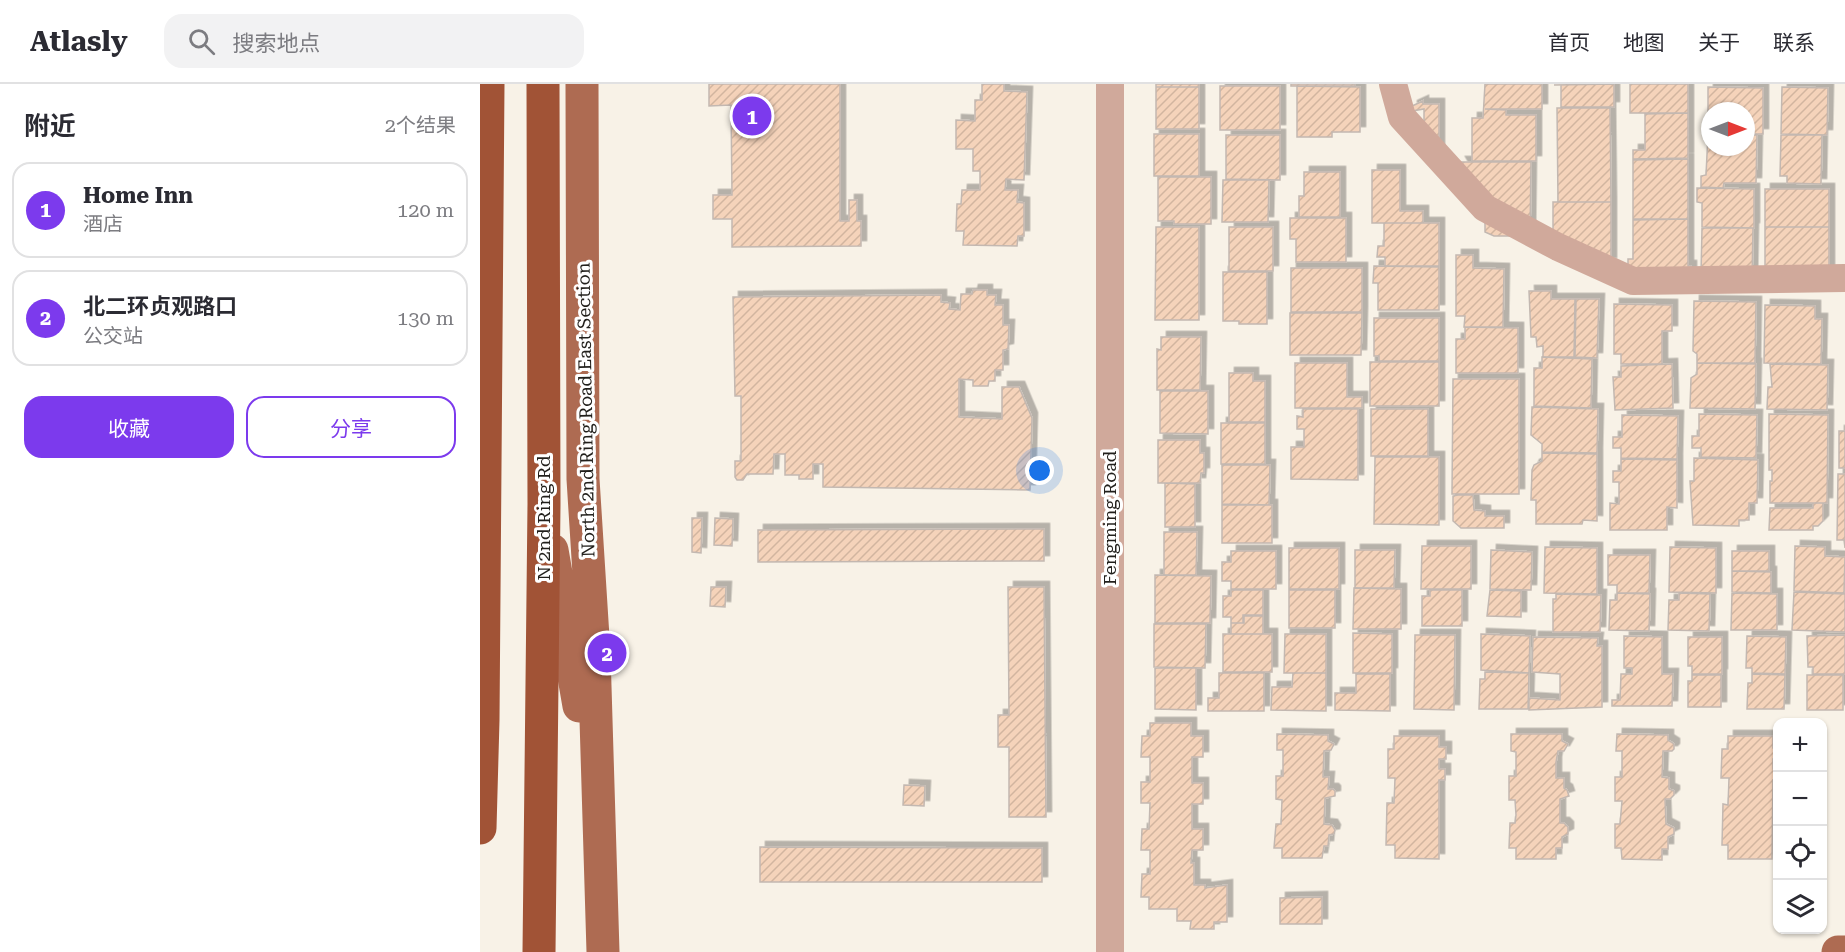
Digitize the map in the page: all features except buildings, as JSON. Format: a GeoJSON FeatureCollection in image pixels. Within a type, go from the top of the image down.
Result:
{"type":"FeatureCollection","features":[{"type":"Feature","properties":{"kind":"highway"},"geometry":{"type":"LineString","coordinates":[[480,828],[488,84]]}},
{"type":"Feature","properties":{"kind":"highway","name":"N 2nd Ring Rd"},"geometry":{"type":"LineString","coordinates":[[539,952],[544,504],[543,84]]}},
{"type":"Feature","properties":{"kind":"main road","name":"North 2nd Ring Road East Section"},"geometry":{"type":"LineString","coordinates":[[582,84],[583,479],[594,653],[603,952]]}},
{"type":"Feature","properties":{"kind":"main road"},"geometry":{"type":"LineString","coordinates":[[544,504],[598,814]]}},
{"type":"Feature","properties":{"kind":"main road"},"geometry":{"type":"LineString","coordinates":[[1838,952],[1845,952]]}},
{"type":"Feature","properties":{"kind":"street","name":"Fengming Road"},"geometry":{"type":"LineString","coordinates":[[1110,84],[1110,952]]}},
{"type":"Feature","properties":{"kind":"street"},"geometry":{"type":"LineString","coordinates":[[1393,84],[1402,117],[1485,208],[1557,247],[1632,281],[1845,278]]}},
{"type":"Feature","properties":{"kind":"place","name":"Home Inn"},"geometry":{"type":"Point","coordinates":[752,116]}},
{"type":"Feature","properties":{"kind":"place","name":"北二环贞观路口"},"geometry":{"type":"Point","coordinates":[607,653]}}]}
